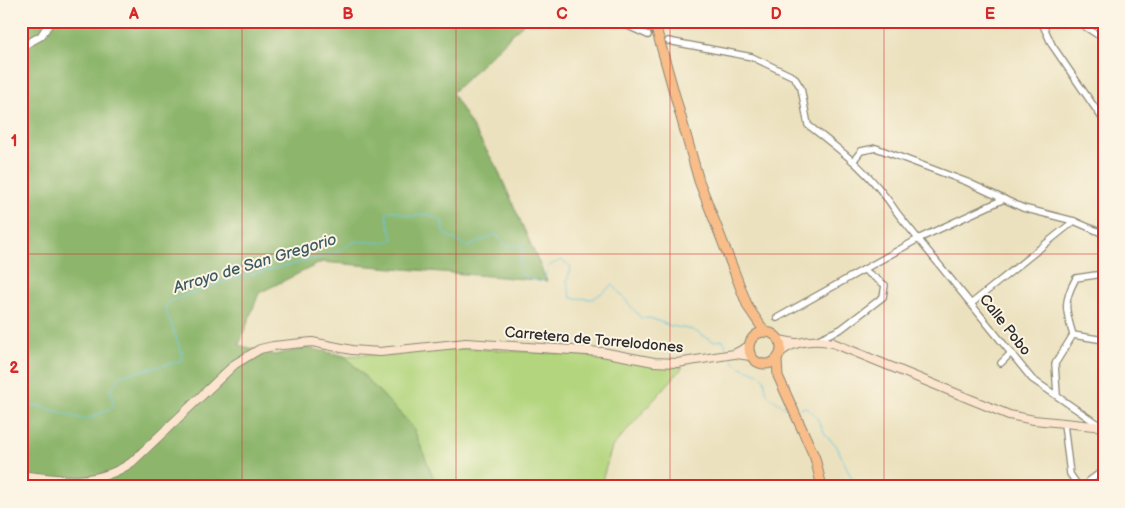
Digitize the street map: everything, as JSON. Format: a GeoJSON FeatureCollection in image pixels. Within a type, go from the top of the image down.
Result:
{"type":"FeatureCollection","features":[{"type":"Feature","properties":{"kind":"main road"},"geometry":{"type":"LineString","coordinates":[[654,21],[699,181],[721,243],[752,316],[765,332],[779,340],[797,343],[826,341],[853,349],[1009,415],[1064,424],[1103,427]]}},
{"type":"Feature","properties":{"kind":"main road"},"geometry":{"type":"LineString","coordinates":[[752,316],[754,336],[749,346],[751,356],[761,364],[767,364],[797,343]]}},
{"type":"Feature","properties":{"kind":"main road"},"geometry":{"type":"LineString","coordinates":[[754,336],[765,332]]}},
{"type":"Feature","properties":{"kind":"main road"},"geometry":{"type":"LineString","coordinates":[[778,376],[779,340]]}},
{"type":"Feature","properties":{"kind":"main road","name":"Carretera de Torrelodones"},"geometry":{"type":"LineString","coordinates":[[21,475],[80,481],[98,478],[118,471],[137,457],[236,364],[247,356],[273,346],[312,342],[352,350],[380,352],[466,343],[602,352],[654,362],[677,363],[734,354],[751,356]]}},
{"type":"Feature","properties":{"kind":"main road","name":"Carretera de Torrelodones"},"geometry":{"type":"LineString","coordinates":[[734,354],[749,346]]}},
{"type":"Feature","properties":{"kind":"main road"},"geometry":{"type":"LineString","coordinates":[[767,364],[778,376],[815,458],[822,487]]}},
{"type":"Feature","properties":{"kind":"street"},"geometry":{"type":"LineString","coordinates":[[21,47],[40,36],[51,21]]}},
{"type":"Feature","properties":{"kind":"street"},"geometry":{"type":"LineString","coordinates":[[617,21],[648,35]]}},
{"type":"Feature","properties":{"kind":"street"},"geometry":{"type":"LineString","coordinates":[[1041,21],[1052,45],[1104,121]]}},
{"type":"Feature","properties":{"kind":"street"},"geometry":{"type":"LineString","coordinates":[[1076,21],[1104,39]]}},
{"type":"Feature","properties":{"kind":"street","name":"Calle Pobo"},"geometry":{"type":"LineString","coordinates":[[668,41],[752,57],[794,77],[801,88],[808,125],[854,160],[880,186],[898,214],[920,238],[1032,379],[1103,427]]}},
{"type":"Feature","properties":{"kind":"street"},"geometry":{"type":"LineString","coordinates":[[854,160],[861,151],[876,148],[967,182],[1023,208],[1074,221],[1104,234]]}},
{"type":"Feature","properties":{"kind":"street"},"geometry":{"type":"LineString","coordinates":[[777,318],[920,238],[1004,199]]}},
{"type":"Feature","properties":{"kind":"street"},"geometry":{"type":"LineString","coordinates":[[972,303],[1074,221]]}},
{"type":"Feature","properties":{"kind":"street"},"geometry":{"type":"LineString","coordinates":[[812,342],[841,328],[883,297],[885,285],[864,270]]}},
{"type":"Feature","properties":{"kind":"street"},"geometry":{"type":"LineString","coordinates":[[1073,335],[1067,319],[1065,305],[1067,294],[1076,278],[1096,275]]}},
{"type":"Feature","properties":{"kind":"street"},"geometry":{"type":"LineString","coordinates":[[1073,335],[1104,340]]}},
{"type":"Feature","properties":{"kind":"street"},"geometry":{"type":"LineString","coordinates":[[1057,395],[1055,364],[1073,335]]}},
{"type":"Feature","properties":{"kind":"street"},"geometry":{"type":"LineString","coordinates":[[1001,364],[1011,353]]}},
{"type":"Feature","properties":{"kind":"street"},"geometry":{"type":"LineString","coordinates":[[1084,413],[1087,419],[1086,426]]}},
{"type":"Feature","properties":{"kind":"street"},"geometry":{"type":"LineString","coordinates":[[1064,424],[1070,474],[1079,487]]}},
{"type":"Feature","properties":{"kind":"street"},"geometry":{"type":"LineString","coordinates":[[1087,487],[1090,485],[1089,481],[1104,470]]}},
{"type":"Feature","properties":{"kind":"green space"},"geometry":{"type":"Polygon","coordinates":[[[21,21],[519,21],[523,24],[452,93],[497,168],[547,281],[322,262],[259,293],[239,345],[274,355],[308,348],[345,356],[413,427],[437,487],[21,487],[21,21]]]}},
{"type":"Feature","properties":{"kind":"green space"},"geometry":{"type":"Polygon","coordinates":[[[463,348],[605,356],[683,367],[612,447],[600,487],[437,487],[413,427],[345,356],[463,348]]]}},
{"type":"Feature","properties":{"kind":"waterway","name":"Arroyo de San Gregorio"},"geometry":{"type":"LineString","coordinates":[[21,404],[39,406],[86,420],[113,407],[111,389],[122,375],[181,361],[182,353],[165,308],[170,301],[235,278],[334,254],[355,241],[383,243],[393,239],[386,214],[392,210],[412,217],[426,214],[442,221],[443,233],[468,247],[495,234],[507,246],[523,245],[519,274],[540,282],[546,276],[547,267],[561,260],[571,267],[567,281],[571,298],[593,299],[613,285],[641,318],[650,318],[671,326],[693,330],[713,341],[723,340],[727,349]]}},
{"type":"Feature","properties":{"kind":"waterway","name":"Arroyo de San Gregorio"},"geometry":{"type":"LineString","coordinates":[[731,358],[740,367],[762,377],[767,393],[775,401],[786,407]]}},
{"type":"Feature","properties":{"kind":"waterway","name":"Arroyo de San Gregorio"},"geometry":{"type":"LineString","coordinates":[[800,408],[806,407],[816,416],[826,436],[836,445],[856,487]]}}]}
